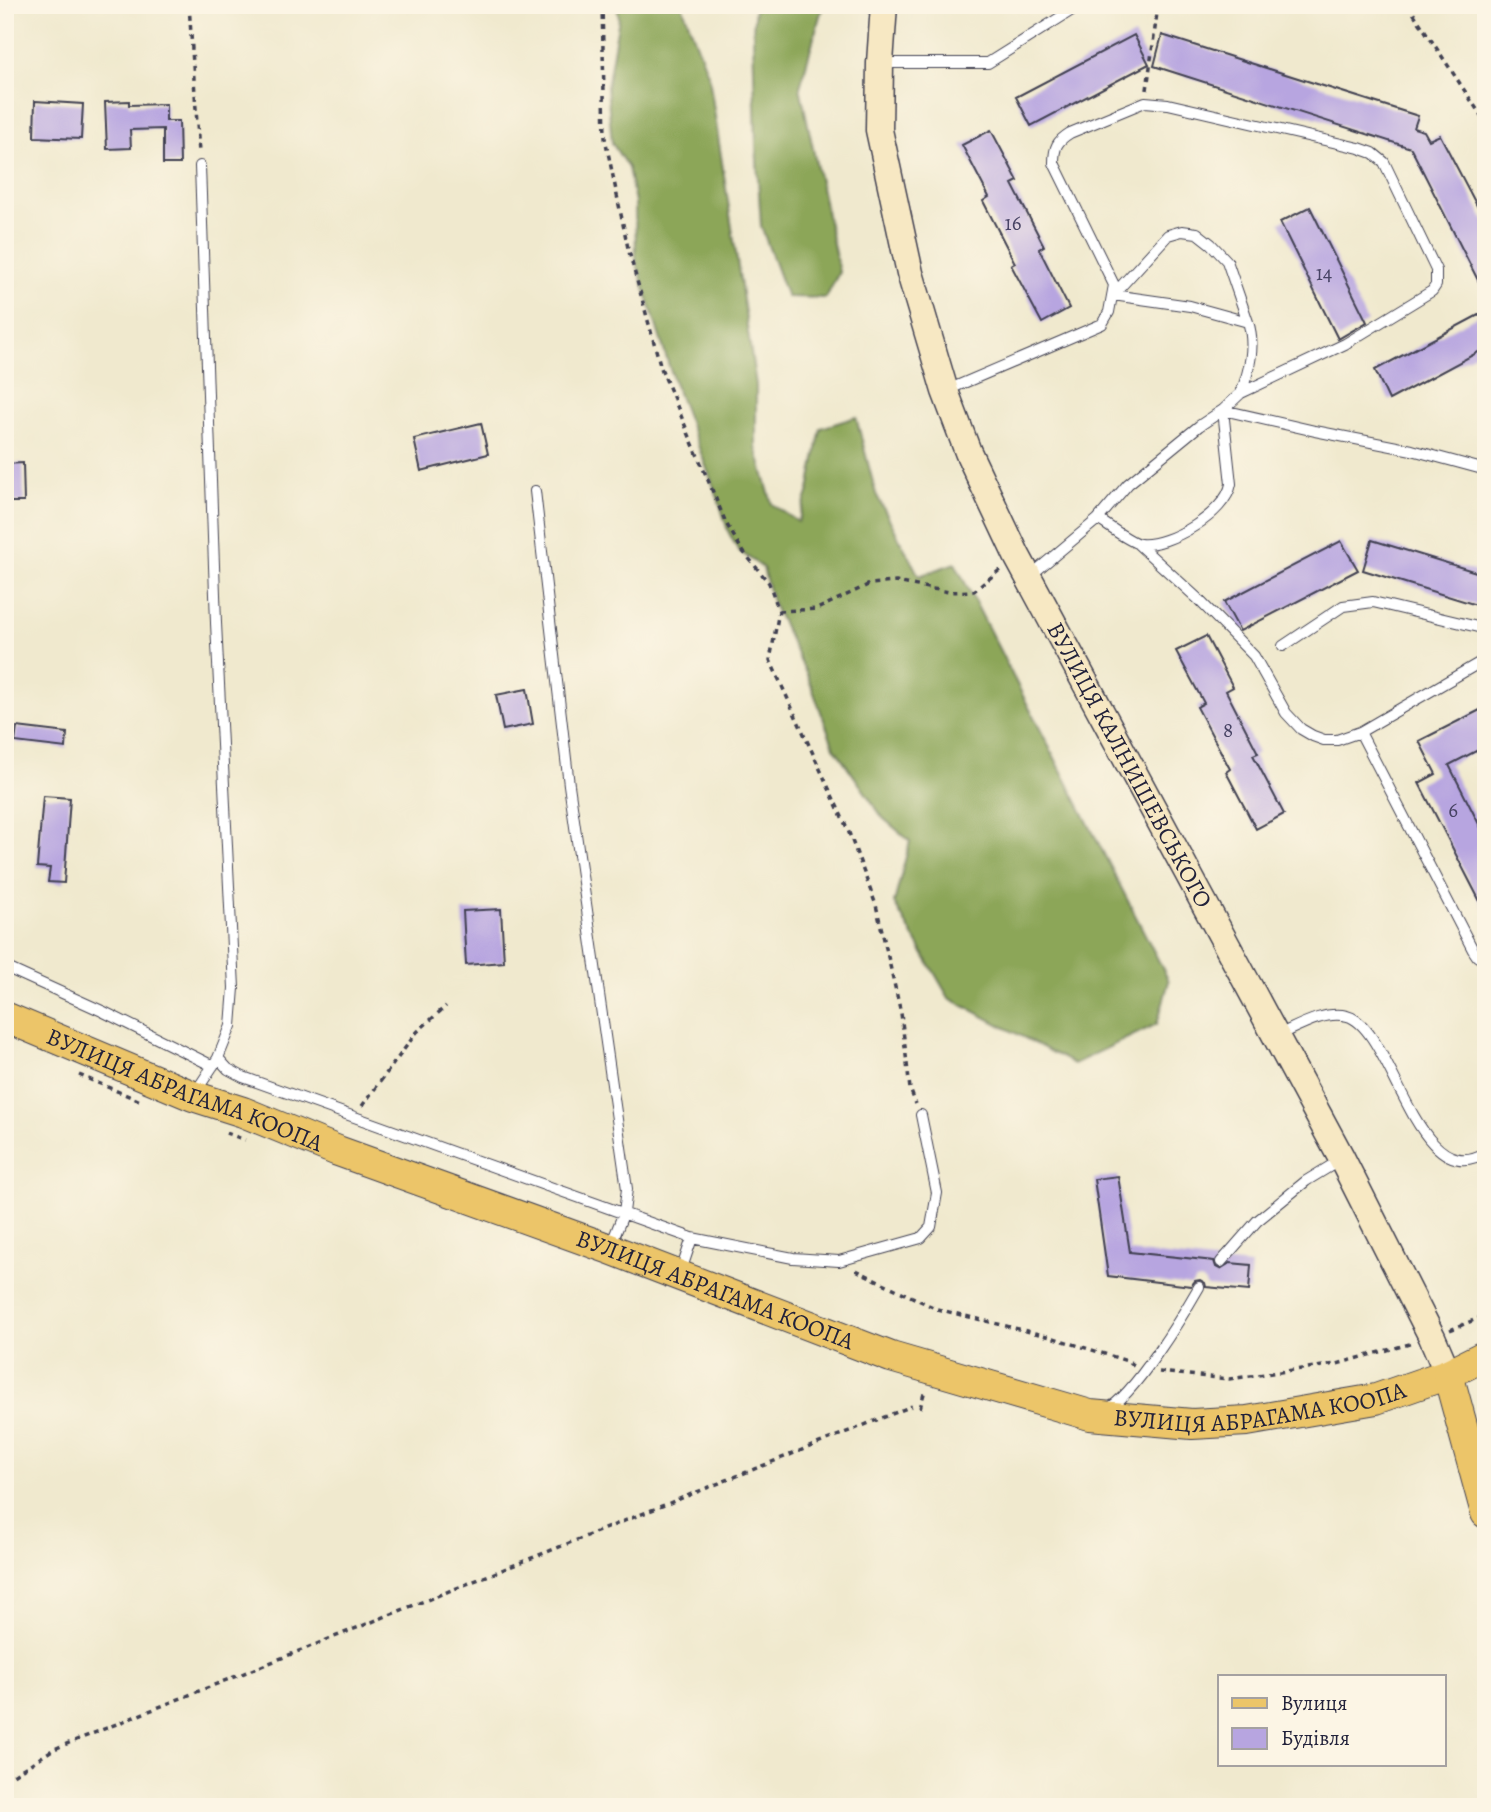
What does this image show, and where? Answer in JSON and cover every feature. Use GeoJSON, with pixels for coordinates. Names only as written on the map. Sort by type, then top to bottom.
{"type":"FeatureCollection","features":[{"type":"Feature","properties":{"kind":"main road","name":"ВУЛИЦЯ АБРАГАМА КООПА"},"geometry":{"type":"LineString","coordinates":[[5,1017],[193,1096],[243,1112],[338,1151],[610,1249],[891,1357],[1090,1415],[1192,1424],[1247,1421],[1376,1399],[1448,1374],[1486,1355]]}},
{"type":"Feature","properties":{"kind":"main road"},"geometry":{"type":"LineString","coordinates":[[1448,1374],[1486,1513]]}},
{"type":"Feature","properties":{"kind":"street","name":"ВУЛИЦЯ КАЛНИШЕВСЬКОГО"},"geometry":{"type":"LineString","coordinates":[[884,5],[879,130],[910,273],[944,391],[968,452],[1023,567],[1342,1159],[1448,1374]]}},
{"type":"Feature","properties":{"kind":"lane"},"geometry":{"type":"LineString","coordinates":[[880,63],[988,63],[1080,5]]}},
{"type":"Feature","properties":{"kind":"lane"},"geometry":{"type":"LineString","coordinates":[[944,391],[1102,324],[1109,312],[1114,285],[1054,163],[1055,147],[1060,139],[1070,133],[1145,102],[1168,104],[1373,153],[1384,162],[1436,270],[1436,285],[1432,291],[1345,344],[1241,393],[1128,484],[1098,519],[1023,567]]}},
{"type":"Feature","properties":{"kind":"lane"},"geometry":{"type":"LineString","coordinates":[[193,1096],[215,1062],[231,1026],[234,988],[216,624],[200,166]]}},
{"type":"Feature","properties":{"kind":"lane"},"geometry":{"type":"LineString","coordinates":[[1113,295],[1168,235],[1182,231],[1197,233],[1227,261],[1251,331],[1250,368],[1241,393]]}},
{"type":"Feature","properties":{"kind":"lane"},"geometry":{"type":"LineString","coordinates":[[1113,295],[1190,306],[1248,322]]}},
{"type":"Feature","properties":{"kind":"lane"},"geometry":{"type":"LineString","coordinates":[[1223,410],[1412,450],[1486,470]]}},
{"type":"Feature","properties":{"kind":"lane"},"geometry":{"type":"LineString","coordinates":[[1138,544],[1153,543],[1193,527],[1230,494],[1231,474],[1223,410]]}},
{"type":"Feature","properties":{"kind":"lane"},"geometry":{"type":"LineString","coordinates":[[535,491],[569,785],[625,1170],[624,1212],[610,1249]]}},
{"type":"Feature","properties":{"kind":"lane"},"geometry":{"type":"LineString","coordinates":[[1098,519],[1138,544],[1196,597],[1254,656],[1286,713],[1301,729],[1324,740],[1337,740],[1360,732],[1486,659]]}},
{"type":"Feature","properties":{"kind":"lane"},"geometry":{"type":"LineString","coordinates":[[1283,646],[1343,606],[1355,602],[1373,602],[1486,629]]}},
{"type":"Feature","properties":{"kind":"lane"},"geometry":{"type":"LineString","coordinates":[[1360,732],[1473,950],[1486,962]]}},
{"type":"Feature","properties":{"kind":"lane"},"geometry":{"type":"LineString","coordinates":[[5,967],[243,1077],[353,1118],[692,1238],[793,1258],[839,1261],[921,1238],[931,1227],[937,1193],[921,1115]]}},
{"type":"Feature","properties":{"kind":"lane"},"geometry":{"type":"LineString","coordinates":[[1276,1036],[1308,1021],[1337,1014],[1350,1016],[1363,1025],[1404,1100],[1439,1149],[1455,1157],[1471,1160],[1486,1152]]}},
{"type":"Feature","properties":{"kind":"lane"},"geometry":{"type":"LineString","coordinates":[[1221,1262],[1256,1221],[1306,1181],[1342,1159]]}},
{"type":"Feature","properties":{"kind":"lane"},"geometry":{"type":"LineString","coordinates":[[679,1276],[692,1238]]}},
{"type":"Feature","properties":{"kind":"lane"},"geometry":{"type":"LineString","coordinates":[[1090,1415],[1110,1408],[1128,1394],[1182,1317],[1199,1287]]}},
{"type":"Feature","properties":{"kind":"path"},"geometry":{"type":"LineString","coordinates":[[189,5],[200,166]]}},
{"type":"Feature","properties":{"kind":"path"},"geometry":{"type":"LineString","coordinates":[[602,5],[605,138],[628,248],[661,368],[726,523],[742,550],[769,583],[779,611],[770,660],[848,830],[876,905],[901,1013],[910,1089],[921,1115]]}},
{"type":"Feature","properties":{"kind":"path"},"geometry":{"type":"LineString","coordinates":[[1145,102],[1158,5]]}},
{"type":"Feature","properties":{"kind":"path"},"geometry":{"type":"LineString","coordinates":[[1408,5],[1486,122]]}},
{"type":"Feature","properties":{"kind":"path"},"geometry":{"type":"LineString","coordinates":[[779,611],[817,608],[870,584],[896,582],[949,592],[974,591],[1023,567]]}},
{"type":"Feature","properties":{"kind":"path"},"geometry":{"type":"LineString","coordinates":[[353,1118],[417,1032],[446,1006]]}},
{"type":"Feature","properties":{"kind":"path"},"geometry":{"type":"LineString","coordinates":[[5,1780],[54,1749],[912,1406]]}},
{"type":"Feature","properties":{"kind":"green space"},"geometry":{"type":"Polygon","coordinates":[[[617,5],[682,5],[709,77],[756,385],[756,447],[772,504],[798,522],[809,490],[821,428],[856,417],[876,494],[919,576],[955,563],[1169,981],[1157,1024],[1074,1064],[949,998],[894,903],[910,841],[883,818],[834,747],[808,677],[772,602],[763,568],[738,550],[728,531],[675,385],[636,261],[635,202],[628,168],[612,143],[607,87],[619,18],[617,5]]]}},
{"type":"Feature","properties":{"kind":"green space"},"geometry":{"type":"Polygon","coordinates":[[[755,5],[823,5],[800,87],[839,272],[826,298],[787,297],[761,226],[756,145],[753,33],[755,5]]]}},
{"type":"Feature","properties":{"kind":"building"},"geometry":{"type":"Polygon","coordinates":[[[1134,35],[1149,64],[1031,126],[1016,97],[1134,35]]]}},
{"type":"Feature","properties":{"kind":"building"},"geometry":{"type":"Polygon","coordinates":[[[1162,35],[1418,116],[1414,128],[1424,131],[1429,140],[1440,135],[1486,223],[1486,296],[1411,148],[1154,66],[1162,35]]]}},
{"type":"Feature","properties":{"kind":"building"},"geometry":{"type":"Polygon","coordinates":[[[35,101],[83,104],[81,139],[34,137],[35,101]]]}},
{"type":"Feature","properties":{"kind":"building"},"geometry":{"type":"Polygon","coordinates":[[[129,101],[129,105],[166,104],[166,121],[179,121],[180,164],[163,164],[163,129],[130,130],[131,148],[107,149],[105,102],[129,101]]]}},
{"type":"Feature","properties":{"kind":"building"},"geometry":{"type":"Polygon","coordinates":[[[991,130],[1018,181],[1012,184],[1044,246],[1039,249],[1069,308],[1042,323],[1011,265],[1015,263],[983,201],[989,197],[962,145],[991,130]]]}},
{"type":"Feature","properties":{"kind":"building"},"geometry":{"type":"Polygon","coordinates":[[[1310,207],[1367,322],[1338,339],[1280,222],[1310,207]]]}},
{"type":"Feature","properties":{"kind":"building"},"geometry":{"type":"Polygon","coordinates":[[[1486,311],[1486,348],[1389,400],[1375,370],[1486,311]]]}},
{"type":"Feature","properties":{"kind":"building"},"geometry":{"type":"Polygon","coordinates":[[[481,423],[488,454],[421,471],[414,439],[481,423]]]}},
{"type":"Feature","properties":{"kind":"building"},"geometry":{"type":"Polygon","coordinates":[[[23,463],[24,502],[5,502],[5,464],[23,463]]]}},
{"type":"Feature","properties":{"kind":"building"},"geometry":{"type":"Polygon","coordinates":[[[1372,540],[1486,575],[1486,608],[1363,570],[1372,540]]]}},
{"type":"Feature","properties":{"kind":"building"},"geometry":{"type":"Polygon","coordinates":[[[1341,541],[1358,570],[1240,631],[1224,602],[1341,541]]]}},
{"type":"Feature","properties":{"kind":"building"},"geometry":{"type":"Polygon","coordinates":[[[1206,636],[1233,687],[1226,691],[1258,753],[1253,755],[1284,814],[1256,829],[1226,772],[1230,769],[1197,707],[1204,703],[1176,651],[1206,636]]]}},
{"type":"Feature","properties":{"kind":"building"},"geometry":{"type":"Polygon","coordinates":[[[527,689],[533,724],[503,730],[496,695],[527,689]]]}},
{"type":"Feature","properties":{"kind":"building"},"geometry":{"type":"Polygon","coordinates":[[[1486,707],[1486,746],[1449,765],[1486,838],[1486,913],[1419,783],[1436,774],[1419,741],[1486,707]]]}},
{"type":"Feature","properties":{"kind":"building"},"geometry":{"type":"Polygon","coordinates":[[[17,727],[67,733],[66,748],[15,742],[17,727]]]}},
{"type":"Feature","properties":{"kind":"building"},"geometry":{"type":"Polygon","coordinates":[[[43,796],[70,798],[64,883],[48,882],[50,868],[37,867],[43,796]]]}},
{"type":"Feature","properties":{"kind":"building"},"geometry":{"type":"Polygon","coordinates":[[[501,909],[504,962],[466,965],[463,911],[501,909]]]}},
{"type":"Feature","properties":{"kind":"building"},"geometry":{"type":"Polygon","coordinates":[[[1118,1176],[1130,1252],[1214,1261],[1220,1269],[1230,1263],[1251,1265],[1249,1291],[1206,1287],[1200,1280],[1191,1286],[1108,1276],[1094,1179],[1118,1176]]]}}]}
